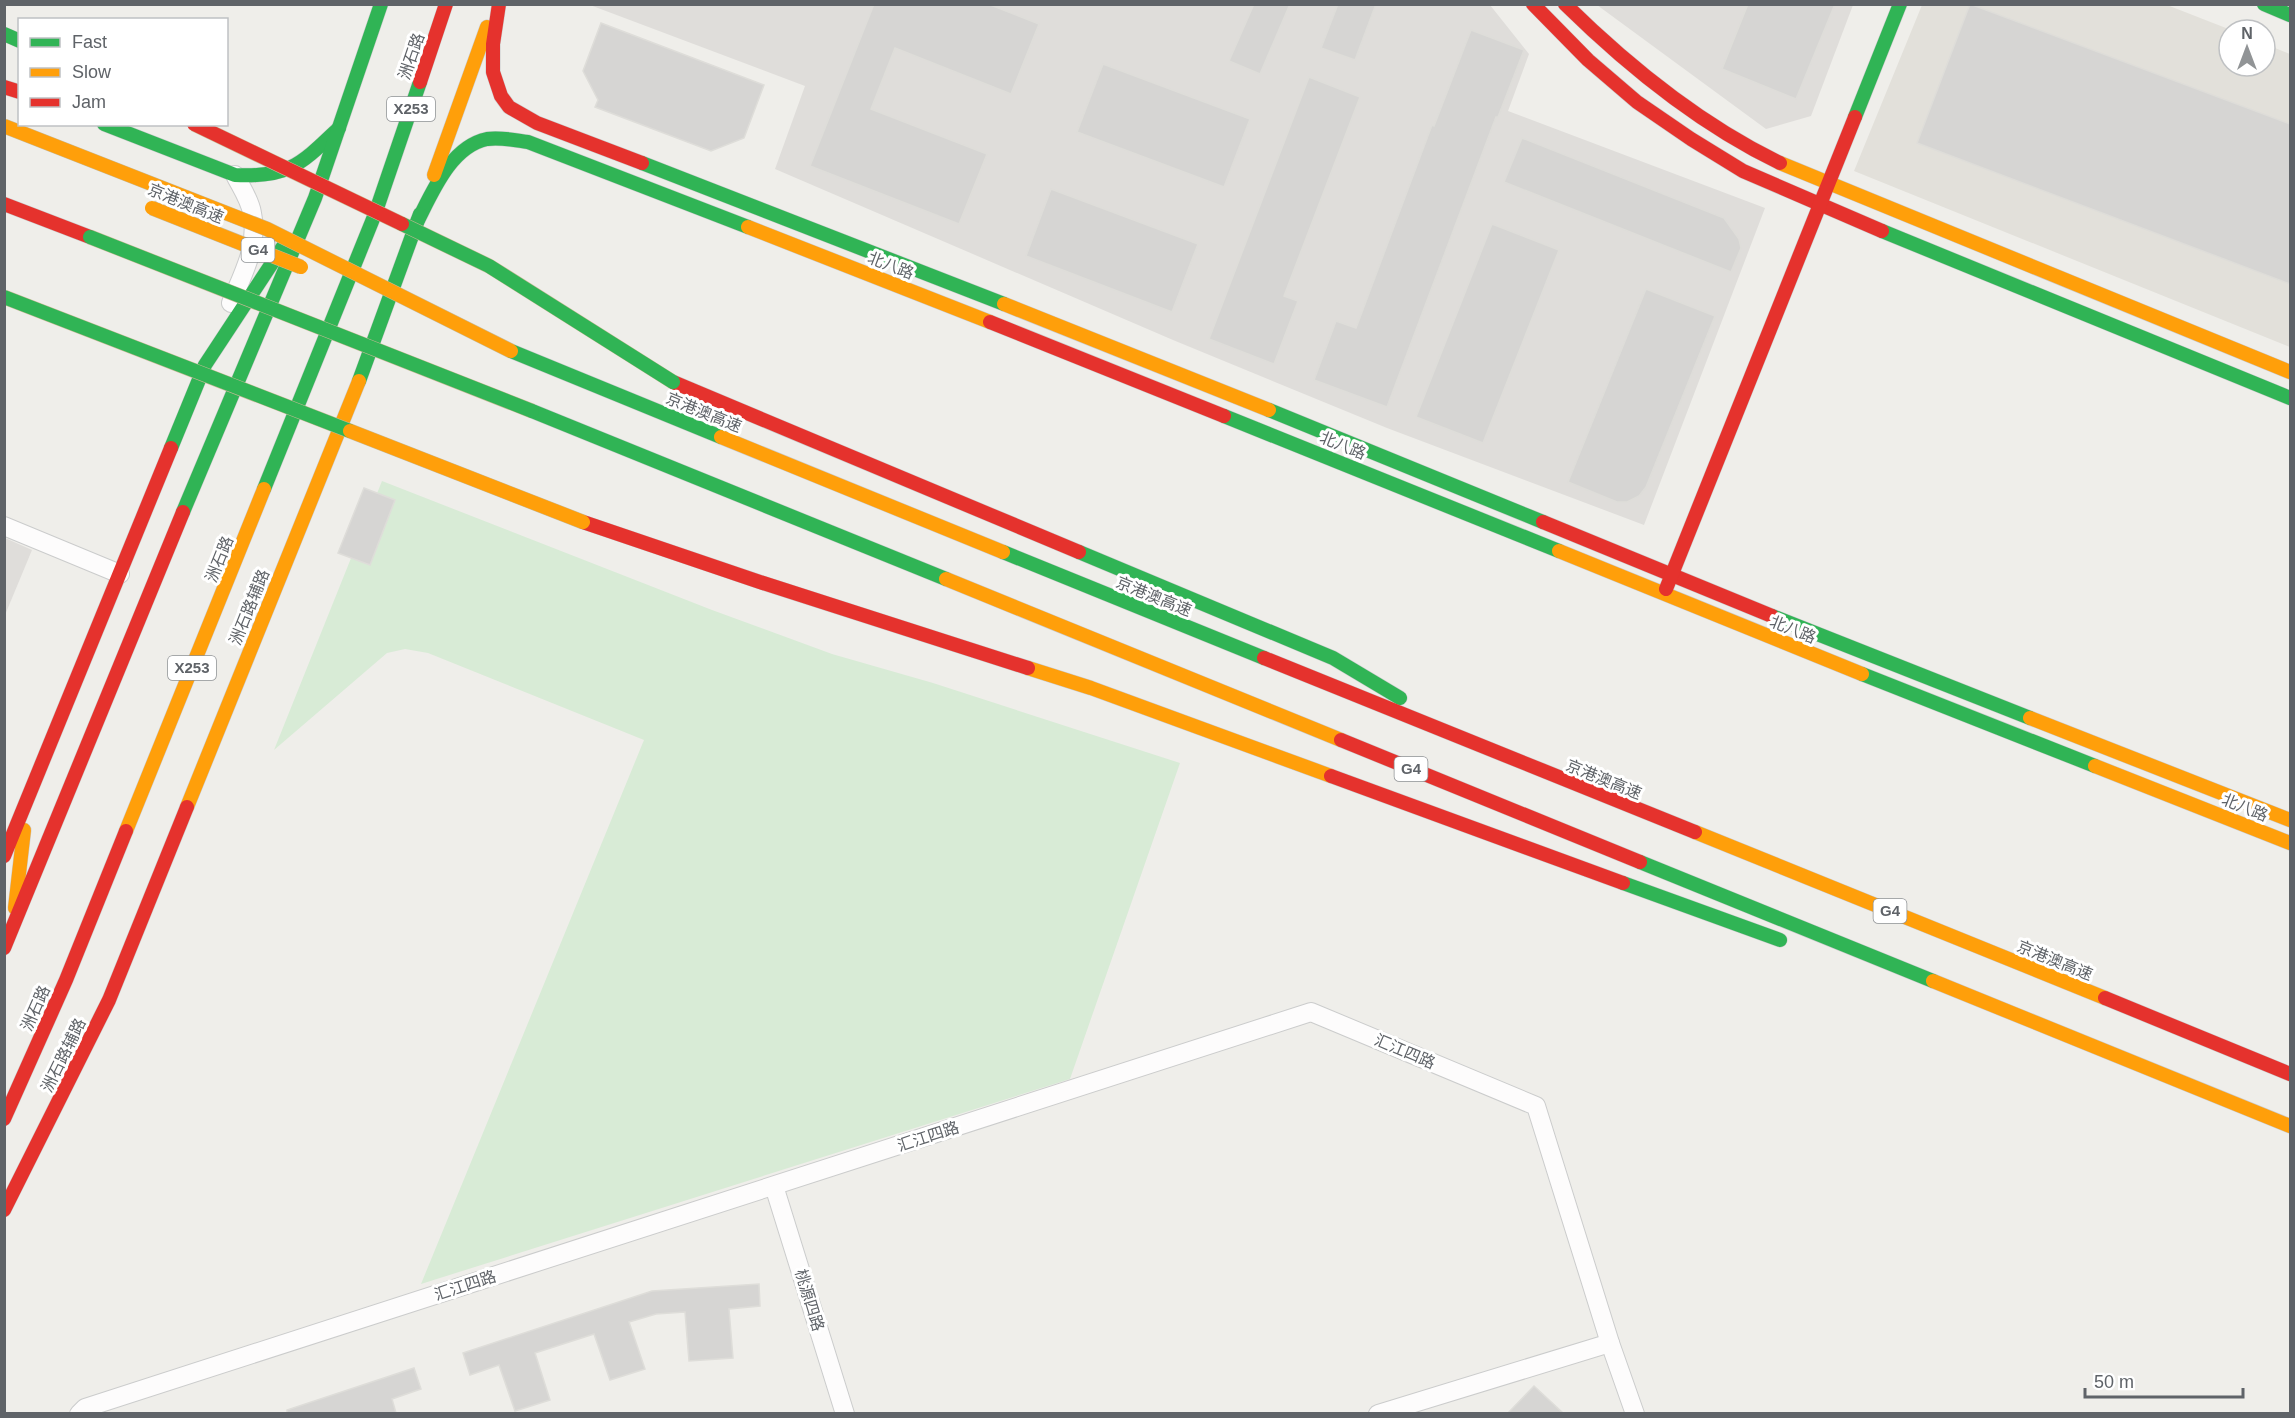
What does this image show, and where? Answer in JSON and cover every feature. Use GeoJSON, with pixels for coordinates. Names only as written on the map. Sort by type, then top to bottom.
{"type":"FeatureCollection","features":[{"type":"Feature","properties":{"kind":"main road"},"geometry":{"type":"LineString","coordinates":[[7,942],[229,400],[315,198],[381,4]]}},
{"type":"Feature","properties":{"kind":"main road","name":"洲石路"},"geometry":{"type":"LineString","coordinates":[[4,1119],[70,969],[375,214],[446,4]]}},
{"type":"Feature","properties":{"kind":"main road","name":"洲石路辅路"},"geometry":{"type":"LineString","coordinates":[[4,1210],[109,1000],[347,413],[497,4]]}},
{"type":"Feature","properties":{"kind":"main road","name":"北八路"},"geometry":{"type":"LineString","coordinates":[[497,4],[492,50],[493,76],[497,92],[511,108],[537,123],[1001,303],[1673,575],[2290,820]]}},
{"type":"Feature","properties":{"kind":"main road"},"geometry":{"type":"LineString","coordinates":[[1533,4],[1588,60],[1637,102],[1743,171],[1820,206],[2290,398]]}},
{"type":"Feature","properties":{"kind":"main road"},"geometry":{"type":"LineString","coordinates":[[1565,4],[1604,43],[1651,83],[1704,120],[1754,150],[1828,184],[2290,372]]}},
{"type":"Feature","properties":{"kind":"main road"},"geometry":{"type":"LineString","coordinates":[[1663,594],[1673,575],[1900,4]]}},
{"type":"Feature","properties":{"kind":"main road"},"geometry":{"type":"LineString","coordinates":[[2264,4],[2290,15]]}},
{"type":"Feature","properties":{"kind":"main road"},"geometry":{"type":"LineString","coordinates":[[4,34],[18,40]]}},
{"type":"Feature","properties":{"kind":"main road"},"geometry":{"type":"LineString","coordinates":[[4,126],[267,229],[511,351]]}},
{"type":"Feature","properties":{"kind":"main road"},"geometry":{"type":"LineString","coordinates":[[109,126],[236,175],[271,174],[307,158],[339,128]]}},
{"type":"Feature","properties":{"kind":"main road"},"geometry":{"type":"LineString","coordinates":[[198,126],[489,266],[673,382],[1334,658],[1488,750]]}},
{"type":"Feature","properties":{"kind":"main road","name":"北八路"},"geometry":{"type":"LineString","coordinates":[[415,226],[449,166],[473,143],[494,137],[509,137],[528,142],[993,323],[1663,594],[2290,843]]}},
{"type":"Feature","properties":{"kind":"main road"},"geometry":{"type":"LineString","coordinates":[[4,856],[206,365],[315,198]]}},
{"type":"Feature","properties":{"kind":"main road","name":"京港澳高速"},"geometry":{"type":"LineString","coordinates":[[136,201],[313,272]]}},
{"type":"Feature","properties":{"kind":"main road","name":"G4"},"geometry":{"type":"LineString","coordinates":[[4,204],[532,411],[2290,1126]]}},
{"type":"Feature","properties":{"kind":"main road"},"geometry":{"type":"LineString","coordinates":[[4,212],[90,237]]}},
{"type":"Feature","properties":{"kind":"main road","name":"京港澳高速"},"geometry":{"type":"LineString","coordinates":[[335,281],[2290,1074]]}},
{"type":"Feature","properties":{"kind":"main road"},"geometry":{"type":"LineString","coordinates":[[4,297],[583,522],[762,583],[1091,688],[1788,943]]}},
{"type":"Feature","properties":{"kind":"main road"},"geometry":{"type":"LineString","coordinates":[[7,942],[29,798]]}},
{"type":"Feature","properties":{"kind":"main road"},"geometry":{"type":"LineString","coordinates":[[1922,992],[2256,1112]]}},
{"type":"Feature","properties":{"kind":"street"},"geometry":{"type":"LineString","coordinates":[[206,365],[251,255],[255,237],[252,211],[236,175]]}},
{"type":"Feature","properties":{"kind":"street"},"geometry":{"type":"LineString","coordinates":[[4,526],[120,574]]}},
{"type":"Feature","properties":{"kind":"street","name":"汇江四路"},"geometry":{"type":"LineString","coordinates":[[79,1413],[85,1408],[1311,1012],[1536,1106],[1610,1342],[1635,1413]]}},
{"type":"Feature","properties":{"kind":"street","name":"桃源四路"},"geometry":{"type":"LineString","coordinates":[[774,1186],[845,1413]]}},
{"type":"Feature","properties":{"kind":"street"},"geometry":{"type":"LineString","coordinates":[[1378,1413],[1610,1342]]}},
{"type":"Feature","properties":{"kind":"shaded area"},"geometry":{"type":"Polygon","coordinates":[[[590,5],[1490,5],[1529,54],[1508,111],[1765,208],[1644,525],[1387,428],[1173,340],[775,169],[805,86],[590,5]]]}},
{"type":"Feature","properties":{"kind":"shaded area"},"geometry":{"type":"Polygon","coordinates":[[[1597,5],[1853,5],[1811,116],[1766,129],[1597,5]]]}},
{"type":"Feature","properties":{"kind":"shaded area"},"geometry":{"type":"Polygon","coordinates":[[[1922,5],[2167,5],[2217,25],[2217,78],[2277,78],[2277,49],[2290,54],[2290,347],[1854,171],[1922,5]]]}},
{"type":"Feature","properties":{"kind":"shaded area"},"geometry":{"type":"Polygon","coordinates":[[[5,538],[32,550],[5,615],[5,538]]]}},
{"type":"Feature","properties":{"kind":"green space"},"geometry":{"type":"Polygon","coordinates":[[[382,481],[712,610],[832,654],[933,683],[1180,763],[1070,1079],[421,1284],[644,740],[428,653],[405,649],[387,653],[274,750],[382,481]]]}},
{"type":"Feature","properties":{"kind":"building"},"geometry":{"type":"Polygon","coordinates":[[[874,4],[988,4],[1039,24],[1011,94],[895,48],[871,109],[987,154],[959,224],[810,166],[874,4]]]}},
{"type":"Feature","properties":{"kind":"building"},"geometry":{"type":"Polygon","coordinates":[[[1254,4],[1290,4],[1260,74],[1229,61],[1254,4]]]}},
{"type":"Feature","properties":{"kind":"building"},"geometry":{"type":"Polygon","coordinates":[[[1338,4],[1376,4],[1355,60],[1321,48],[1338,4]]]}},
{"type":"Feature","properties":{"kind":"building"},"geometry":{"type":"Polygon","coordinates":[[[1748,4],[1835,4],[1796,99],[1722,69],[1748,4]]]}},
{"type":"Feature","properties":{"kind":"building"},"geometry":{"type":"Polygon","coordinates":[[[1970,4],[2290,124],[2290,284],[1917,143],[1970,4]]]}},
{"type":"Feature","properties":{"kind":"building"},"geometry":{"type":"Polygon","coordinates":[[[601,23],[764,85],[744,138],[711,151],[595,107],[598,100],[583,71],[601,23]]]}},
{"type":"Feature","properties":{"kind":"building"},"geometry":{"type":"Polygon","coordinates":[[[1471,30],[1524,50],[1498,117],[1496,117],[1387,407],[1314,380],[1336,321],[1356,328],[1432,125],[1434,126],[1471,30]]]}},
{"type":"Feature","properties":{"kind":"building"},"geometry":{"type":"Polygon","coordinates":[[[1103,64],[1250,119],[1224,187],[1077,132],[1103,64]]]}},
{"type":"Feature","properties":{"kind":"building"},"geometry":{"type":"Polygon","coordinates":[[[1309,77],[1360,97],[1284,296],[1298,301],[1274,364],[1209,339],[1309,77]]]}},
{"type":"Feature","properties":{"kind":"building"},"geometry":{"type":"Polygon","coordinates":[[[1522,138],[1724,218],[1739,239],[1741,248],[1731,272],[1504,182],[1522,138]]]}},
{"type":"Feature","properties":{"kind":"building"},"geometry":{"type":"Polygon","coordinates":[[[1051,189],[1198,244],[1172,312],[1026,256],[1051,189]]]}},
{"type":"Feature","properties":{"kind":"building"},"geometry":{"type":"Polygon","coordinates":[[[1492,224],[1559,250],[1483,443],[1416,417],[1492,224]]]}},
{"type":"Feature","properties":{"kind":"building"},"geometry":{"type":"Polygon","coordinates":[[[1646,289],[1715,316],[1646,487],[1639,496],[1627,502],[1617,502],[1568,482],[1646,289]]]}},
{"type":"Feature","properties":{"kind":"building"},"geometry":{"type":"Polygon","coordinates":[[[364,488],[395,500],[370,565],[338,553],[364,488]]]}},
{"type":"Feature","properties":{"kind":"building"},"geometry":{"type":"Polygon","coordinates":[[[759,1284],[760,1306],[729,1309],[733,1358],[689,1361],[685,1312],[656,1314],[629,1322],[645,1369],[610,1380],[594,1334],[535,1353],[550,1400],[515,1411],[499,1365],[470,1375],[463,1353],[652,1291],[759,1284]]]}},
{"type":"Feature","properties":{"kind":"building"},"geometry":{"type":"Polygon","coordinates":[[[414,1368],[421,1389],[392,1399],[396,1413],[287,1413],[287,1410],[414,1368]]]}},
{"type":"Feature","properties":{"kind":"building"},"geometry":{"type":"Polygon","coordinates":[[[1534,1386],[1563,1413],[1508,1413],[1534,1386]]]}},
{"type":"Feature","properties":{"kind":"traffic: fast"},"geometry":{"type":"LineString","coordinates":[[183,512],[315,198],[381,4]]}},
{"type":"Feature","properties":{"kind":"traffic: fast"},"geometry":{"type":"LineString","coordinates":[[1855,117],[1900,4]]}},
{"type":"Feature","properties":{"kind":"traffic: fast"},"geometry":{"type":"LineString","coordinates":[[2264,4],[2290,15]]}},
{"type":"Feature","properties":{"kind":"traffic: fast"},"geometry":{"type":"LineString","coordinates":[[4,34],[18,40]]}},
{"type":"Feature","properties":{"kind":"traffic: fast"},"geometry":{"type":"LineString","coordinates":[[264,489],[375,214],[420,82]]}},
{"type":"Feature","properties":{"kind":"traffic: fast"},"geometry":{"type":"LineString","coordinates":[[109,126],[235,175],[269,174],[294,166],[315,151],[339,128]]}},
{"type":"Feature","properties":{"kind":"traffic: fast"},"geometry":{"type":"LineString","coordinates":[[415,226],[435,187],[452,162],[474,144],[497,138],[528,142],[748,227]]}},
{"type":"Feature","properties":{"kind":"traffic: fast"},"geometry":{"type":"LineString","coordinates":[[642,163],[1004,304]]}},
{"type":"Feature","properties":{"kind":"traffic: fast"},"geometry":{"type":"LineString","coordinates":[[359,381],[420,214]]}},
{"type":"Feature","properties":{"kind":"traffic: fast"},"geometry":{"type":"LineString","coordinates":[[402,224],[489,266],[673,382]]}},
{"type":"Feature","properties":{"kind":"traffic: fast"},"geometry":{"type":"LineString","coordinates":[[1882,231],[2290,398]]}},
{"type":"Feature","properties":{"kind":"traffic: fast"},"geometry":{"type":"LineString","coordinates":[[90,237],[532,411]]}},
{"type":"Feature","properties":{"kind":"traffic: fast"},"geometry":{"type":"LineString","coordinates":[[171,448],[205,365],[284,245]]}},
{"type":"Feature","properties":{"kind":"traffic: fast"},"geometry":{"type":"LineString","coordinates":[[4,297],[350,431]]}},
{"type":"Feature","properties":{"kind":"traffic: fast"},"geometry":{"type":"LineString","coordinates":[[511,351],[721,437]]}},
{"type":"Feature","properties":{"kind":"traffic: fast"},"geometry":{"type":"LineString","coordinates":[[1269,410],[1543,522]]}},
{"type":"Feature","properties":{"kind":"traffic: fast"},"geometry":{"type":"LineString","coordinates":[[532,411],[946,579]]}},
{"type":"Feature","properties":{"kind":"traffic: fast"},"geometry":{"type":"LineString","coordinates":[[1224,416],[1559,551]]}},
{"type":"Feature","properties":{"kind":"traffic: fast"},"geometry":{"type":"LineString","coordinates":[[1003,552],[1264,658]]}},
{"type":"Feature","properties":{"kind":"traffic: fast"},"geometry":{"type":"LineString","coordinates":[[1079,552],[1333,658],[1400,698]]}},
{"type":"Feature","properties":{"kind":"traffic: fast"},"geometry":{"type":"LineString","coordinates":[[1772,616],[2030,718]]}},
{"type":"Feature","properties":{"kind":"traffic: fast"},"geometry":{"type":"LineString","coordinates":[[1862,674],[2095,766]]}},
{"type":"Feature","properties":{"kind":"traffic: fast"},"geometry":{"type":"LineString","coordinates":[[1640,862],[1933,981]]}},
{"type":"Feature","properties":{"kind":"traffic: fast"},"geometry":{"type":"LineString","coordinates":[[1623,883],[1780,940]]}},
{"type":"Feature","properties":{"kind":"traffic: slow"},"geometry":{"type":"LineString","coordinates":[[434,175],[487,27]]}},
{"type":"Feature","properties":{"kind":"traffic: slow"},"geometry":{"type":"LineString","coordinates":[[4,126],[267,229],[511,351]]}},
{"type":"Feature","properties":{"kind":"traffic: slow"},"geometry":{"type":"LineString","coordinates":[[1780,163],[2290,372]]}},
{"type":"Feature","properties":{"kind":"traffic: slow"},"geometry":{"type":"LineString","coordinates":[[152,208],[301,267]]}},
{"type":"Feature","properties":{"kind":"traffic: slow"},"geometry":{"type":"LineString","coordinates":[[748,227],[990,322]]}},
{"type":"Feature","properties":{"kind":"traffic: slow"},"geometry":{"type":"LineString","coordinates":[[1004,304],[1269,410]]}},
{"type":"Feature","properties":{"kind":"traffic: slow"},"geometry":{"type":"LineString","coordinates":[[187,807],[359,381]]}},
{"type":"Feature","properties":{"kind":"traffic: slow"},"geometry":{"type":"LineString","coordinates":[[350,431],[583,522]]}},
{"type":"Feature","properties":{"kind":"traffic: slow"},"geometry":{"type":"LineString","coordinates":[[721,437],[1003,552]]}},
{"type":"Feature","properties":{"kind":"traffic: slow"},"geometry":{"type":"LineString","coordinates":[[126,831],[264,489]]}},
{"type":"Feature","properties":{"kind":"traffic: slow"},"geometry":{"type":"LineString","coordinates":[[1559,551],[1862,674]]}},
{"type":"Feature","properties":{"kind":"traffic: slow"},"geometry":{"type":"LineString","coordinates":[[946,579],[1341,740]]}},
{"type":"Feature","properties":{"kind":"traffic: slow"},"geometry":{"type":"LineString","coordinates":[[1028,668],[1091,688],[1331,776]]}},
{"type":"Feature","properties":{"kind":"traffic: slow"},"geometry":{"type":"LineString","coordinates":[[2030,718],[2290,820]]}},
{"type":"Feature","properties":{"kind":"traffic: slow"},"geometry":{"type":"LineString","coordinates":[[2095,766],[2290,843]]}},
{"type":"Feature","properties":{"kind":"traffic: slow"},"geometry":{"type":"LineString","coordinates":[[15,908],[24,830]]}},
{"type":"Feature","properties":{"kind":"traffic: slow"},"geometry":{"type":"LineString","coordinates":[[1695,832],[2105,998]]}},
{"type":"Feature","properties":{"kind":"traffic: slow"},"geometry":{"type":"LineString","coordinates":[[1933,981],[2290,1126]]}},
{"type":"Feature","properties":{"kind":"traffic: jam"},"geometry":{"type":"LineString","coordinates":[[420,82],[446,4]]}},
{"type":"Feature","properties":{"kind":"traffic: jam"},"geometry":{"type":"LineString","coordinates":[[499,4],[493,44],[493,72],[501,96],[509,107],[537,123],[642,163]]}},
{"type":"Feature","properties":{"kind":"traffic: jam"},"geometry":{"type":"LineString","coordinates":[[1533,4],[1588,60],[1637,102],[1691,139],[1743,171],[1882,231]]}},
{"type":"Feature","properties":{"kind":"traffic: jam"},"geometry":{"type":"LineString","coordinates":[[1565,4],[1640,72],[1693,112],[1721,131],[1780,163]]}},
{"type":"Feature","properties":{"kind":"traffic: jam"},"geometry":{"type":"LineString","coordinates":[[4,87],[18,91]]}},
{"type":"Feature","properties":{"kind":"traffic: jam"},"geometry":{"type":"LineString","coordinates":[[1666,589],[1855,117]]}},
{"type":"Feature","properties":{"kind":"traffic: jam"},"geometry":{"type":"LineString","coordinates":[[198,126],[402,224]]}},
{"type":"Feature","properties":{"kind":"traffic: jam"},"geometry":{"type":"LineString","coordinates":[[4,204],[90,237]]}},
{"type":"Feature","properties":{"kind":"traffic: jam"},"geometry":{"type":"LineString","coordinates":[[990,322],[1224,416]]}},
{"type":"Feature","properties":{"kind":"traffic: jam"},"geometry":{"type":"LineString","coordinates":[[673,382],[1079,552]]}},
{"type":"Feature","properties":{"kind":"traffic: jam"},"geometry":{"type":"LineString","coordinates":[[4,856],[171,448]]}},
{"type":"Feature","properties":{"kind":"traffic: jam"},"geometry":{"type":"LineString","coordinates":[[4,948],[183,512]]}},
{"type":"Feature","properties":{"kind":"traffic: jam"},"geometry":{"type":"LineString","coordinates":[[583,522],[763,583],[1028,668]]}},
{"type":"Feature","properties":{"kind":"traffic: jam"},"geometry":{"type":"LineString","coordinates":[[1543,522],[1772,616]]}},
{"type":"Feature","properties":{"kind":"traffic: jam"},"geometry":{"type":"LineString","coordinates":[[1264,658],[1695,832]]}},
{"type":"Feature","properties":{"kind":"traffic: jam"},"geometry":{"type":"LineString","coordinates":[[1341,740],[1640,862]]}},
{"type":"Feature","properties":{"kind":"traffic: jam"},"geometry":{"type":"LineString","coordinates":[[1331,776],[1623,883]]}},
{"type":"Feature","properties":{"kind":"traffic: jam"},"geometry":{"type":"LineString","coordinates":[[4,1210],[109,1000],[187,807]]}},
{"type":"Feature","properties":{"kind":"traffic: jam"},"geometry":{"type":"LineString","coordinates":[[4,1119],[66,980],[126,831]]}},
{"type":"Feature","properties":{"kind":"traffic: jam"},"geometry":{"type":"LineString","coordinates":[[2105,998],[2290,1074]]}}]}
